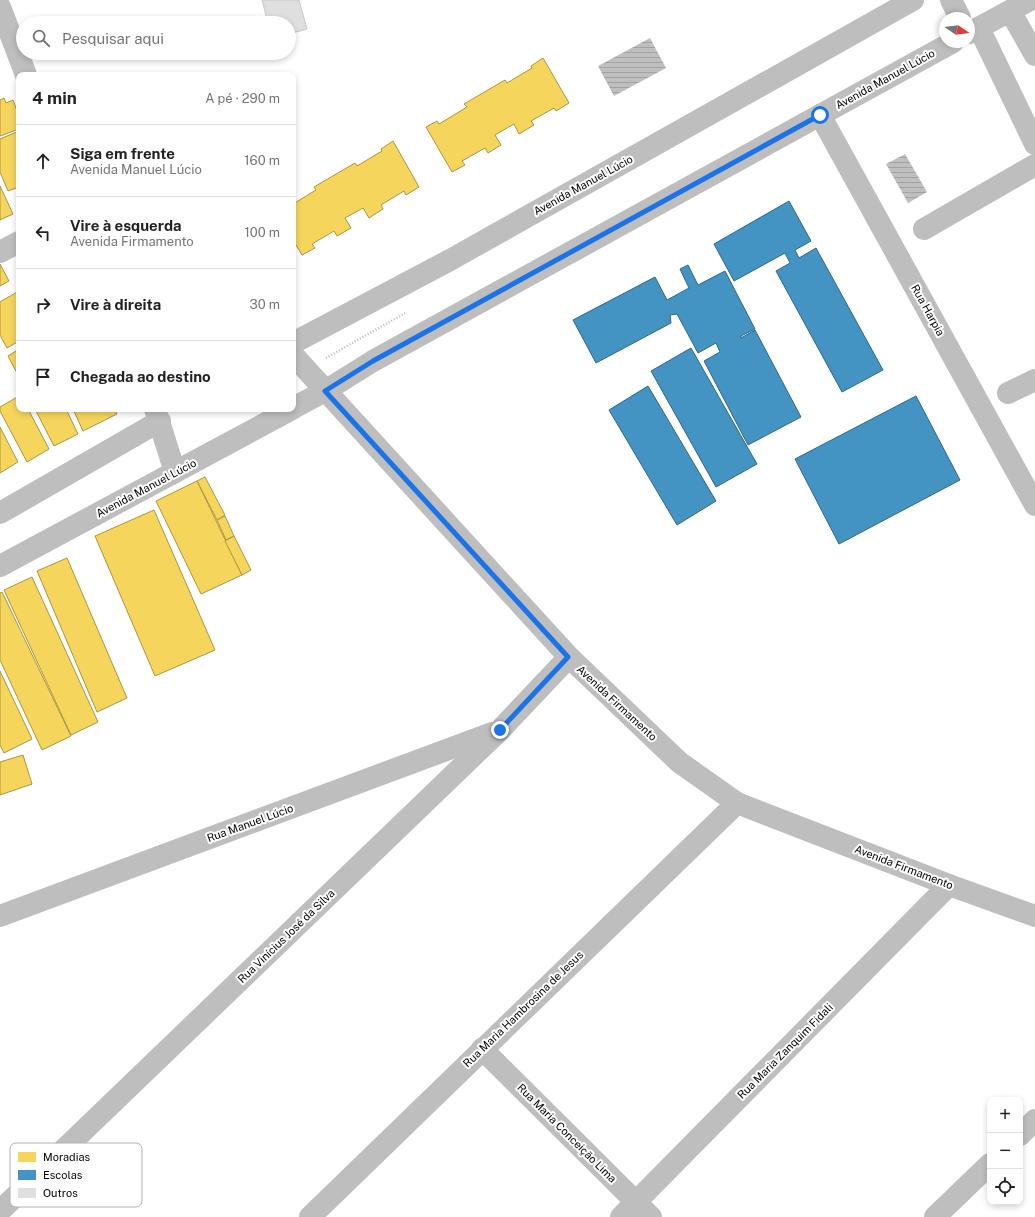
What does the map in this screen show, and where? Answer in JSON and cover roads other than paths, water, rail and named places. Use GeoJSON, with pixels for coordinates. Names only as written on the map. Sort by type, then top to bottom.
{"type":"FeatureCollection","features":[{"type":"Feature","properties":{"kind":"street","name":"Avenida Manuel Lúcio"},"geometry":{"type":"LineString","coordinates":[[296,342],[450,260],[913,0]]}},
{"type":"Feature","properties":{"kind":"street"},"geometry":{"type":"LineString","coordinates":[[951,0],[957,12]]}},
{"type":"Feature","properties":{"kind":"street"},"geometry":{"type":"LineString","coordinates":[[975,29],[1030,0]]}},
{"type":"Feature","properties":{"kind":"street"},"geometry":{"type":"LineString","coordinates":[[0,8],[16,49]]}},
{"type":"Feature","properties":{"kind":"street"},"geometry":{"type":"LineString","coordinates":[[1010,11],[1035,55]]}},
{"type":"Feature","properties":{"kind":"street"},"geometry":{"type":"LineString","coordinates":[[975,32],[1035,144]]}},
{"type":"Feature","properties":{"kind":"street","name":"Avenida Manuel Lúcio"},"geometry":{"type":"LineString","coordinates":[[296,407],[325,391],[373,361],[942,48]]}},
{"type":"Feature","properties":{"kind":"street"},"geometry":{"type":"LineString","coordinates":[[20,60],[25,72]]}},
{"type":"Feature","properties":{"kind":"street","name":"Rua Harpia"},"geometry":{"type":"LineString","coordinates":[[820,115],[1035,504]]}},
{"type":"Feature","properties":{"kind":"street"},"geometry":{"type":"LineString","coordinates":[[924,229],[1035,165]]}},
{"type":"Feature","properties":{"kind":"street"},"geometry":{"type":"LineString","coordinates":[[0,252],[16,244]]}},
{"type":"Feature","properties":{"kind":"street","name":"Avenida Firmamento"},"geometry":{"type":"LineString","coordinates":[[296,358],[568,657],[679,762],[737,802],[949,885],[1035,916]]}},
{"type":"Feature","properties":{"kind":"street"},"geometry":{"type":"LineString","coordinates":[[1008,393],[1035,380]]}},
{"type":"Feature","properties":{"kind":"street","name":"Avenida Manuel Lúcio"},"geometry":{"type":"LineString","coordinates":[[0,566],[286,412]]}},
{"type":"Feature","properties":{"kind":"street"},"geometry":{"type":"LineString","coordinates":[[0,513],[161,414],[175,472]]}},
{"type":"Feature","properties":{"kind":"street","name":"Rua Vinícius José da Silva"},"geometry":{"type":"LineString","coordinates":[[71,1143],[500,730],[568,657]]}},
{"type":"Feature","properties":{"kind":"street","name":"Rua Manuel Lúcio"},"geometry":{"type":"LineString","coordinates":[[0,916],[500,730]]}},
{"type":"Feature","properties":{"kind":"street","name":"Rua Maria Hambrosina de Jesus"},"geometry":{"type":"LineString","coordinates":[[310,1217],[737,802]]}},
{"type":"Feature","properties":{"kind":"street","name":"Rua Maria Zanquim Fidali"},"geometry":{"type":"LineString","coordinates":[[620,1217],[949,885]]}},
{"type":"Feature","properties":{"kind":"street","name":"Rua Maria Conceição Lima"},"geometry":{"type":"LineString","coordinates":[[482,1049],[651,1217]]}},
{"type":"Feature","properties":{"kind":"street"},"geometry":{"type":"LineString","coordinates":[[1022,1133],[1035,1120]]}},
{"type":"Feature","properties":{"kind":"street"},"geometry":{"type":"LineString","coordinates":[[935,1217],[987,1167]]}},
{"type":"Feature","properties":{"kind":"street","name":"Rua Vinícius José da Silva"},"geometry":{"type":"LineString","coordinates":[[0,1211],[10,1201]]}}]}
